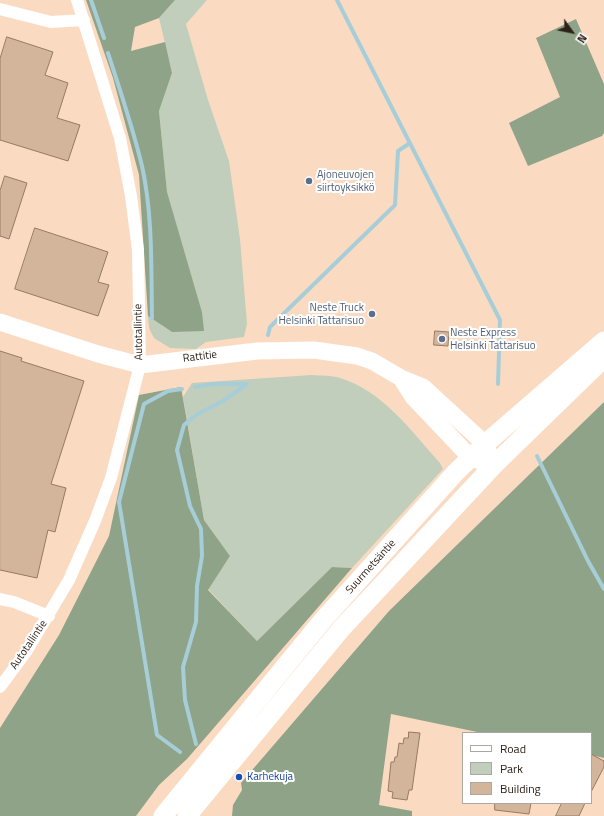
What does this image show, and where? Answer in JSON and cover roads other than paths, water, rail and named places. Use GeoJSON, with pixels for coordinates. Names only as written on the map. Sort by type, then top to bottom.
{"type":"FeatureCollection","features":[{"type":"Feature","properties":{"kind":"main road","name":"Suurmetsäntie"},"geometry":{"type":"LineString","coordinates":[[162,816],[323,620],[470,457],[604,341]]}},
{"type":"Feature","properties":{"kind":"main road","name":"Suurmetsäntie"},"geometry":{"type":"LineString","coordinates":[[187,816],[341,629],[494,465],[604,358]]}},
{"type":"Feature","properties":{"kind":"street","name":"Autotallintie"},"geometry":{"type":"LineString","coordinates":[[0,688],[26,652],[49,616],[69,580],[106,493],[140,365],[138,250],[131,196],[120,138],[77,0]]}},
{"type":"Feature","properties":{"kind":"street"},"geometry":{"type":"LineString","coordinates":[[0,9],[51,22],[84,20]]}},
{"type":"Feature","properties":{"kind":"street","name":"Rattitie"},"geometry":{"type":"LineString","coordinates":[[0,322],[98,354],[140,365],[257,351],[314,350],[357,356],[383,366],[401,378],[423,387],[485,444],[494,465]]}},
{"type":"Feature","properties":{"kind":"street","name":"Rattitie"},"geometry":{"type":"LineString","coordinates":[[401,378],[414,398],[470,457],[494,465]]}},
{"type":"Feature","properties":{"kind":"street"},"geometry":{"type":"LineString","coordinates":[[0,600],[14,602],[49,616]]}},
{"type":"Feature","properties":{"kind":"waterway"},"geometry":{"type":"LineString","coordinates":[[91,0],[104,38]]}},
{"type":"Feature","properties":{"kind":"waterway"},"geometry":{"type":"LineString","coordinates":[[337,0],[500,320],[498,384]]}},
{"type":"Feature","properties":{"kind":"waterway"},"geometry":{"type":"LineString","coordinates":[[108,53],[135,138],[146,185],[151,242],[152,318]]}},
{"type":"Feature","properties":{"kind":"waterway"},"geometry":{"type":"LineString","coordinates":[[268,335],[270,327],[395,205],[398,151],[410,143]]}},
{"type":"Feature","properties":{"kind":"waterway"},"geometry":{"type":"LineString","coordinates":[[195,387],[213,384],[247,384]]}},
{"type":"Feature","properties":{"kind":"waterway"},"geometry":{"type":"LineString","coordinates":[[196,744],[185,700],[183,667],[196,622],[197,586],[202,556],[201,529],[190,506],[177,450],[184,425],[196,415],[223,401],[247,384]]}},
{"type":"Feature","properties":{"kind":"waterway"},"geometry":{"type":"LineString","coordinates":[[180,752],[157,735],[119,502],[144,404],[168,391],[182,389]]}},
{"type":"Feature","properties":{"kind":"waterway"},"geometry":{"type":"LineString","coordinates":[[537,456],[588,561],[604,589]]}},
{"type":"Feature","properties":{"kind":"place","name":"Ajoneuvojen siirtoyksikkö"},"geometry":{"type":"Point","coordinates":[309,181]}},
{"type":"Feature","properties":{"kind":"place","name":"Neste Truck Helsinki Tattarisuo"},"geometry":{"type":"Point","coordinates":[372,314]}},
{"type":"Feature","properties":{"kind":"place","name":"Neste Express Helsinki Tattarisuo"},"geometry":{"type":"Point","coordinates":[442,339]}},
{"type":"Feature","properties":{"kind":"place","name":"Karhekuja"},"geometry":{"type":"Point","coordinates":[239,777]}}]}
